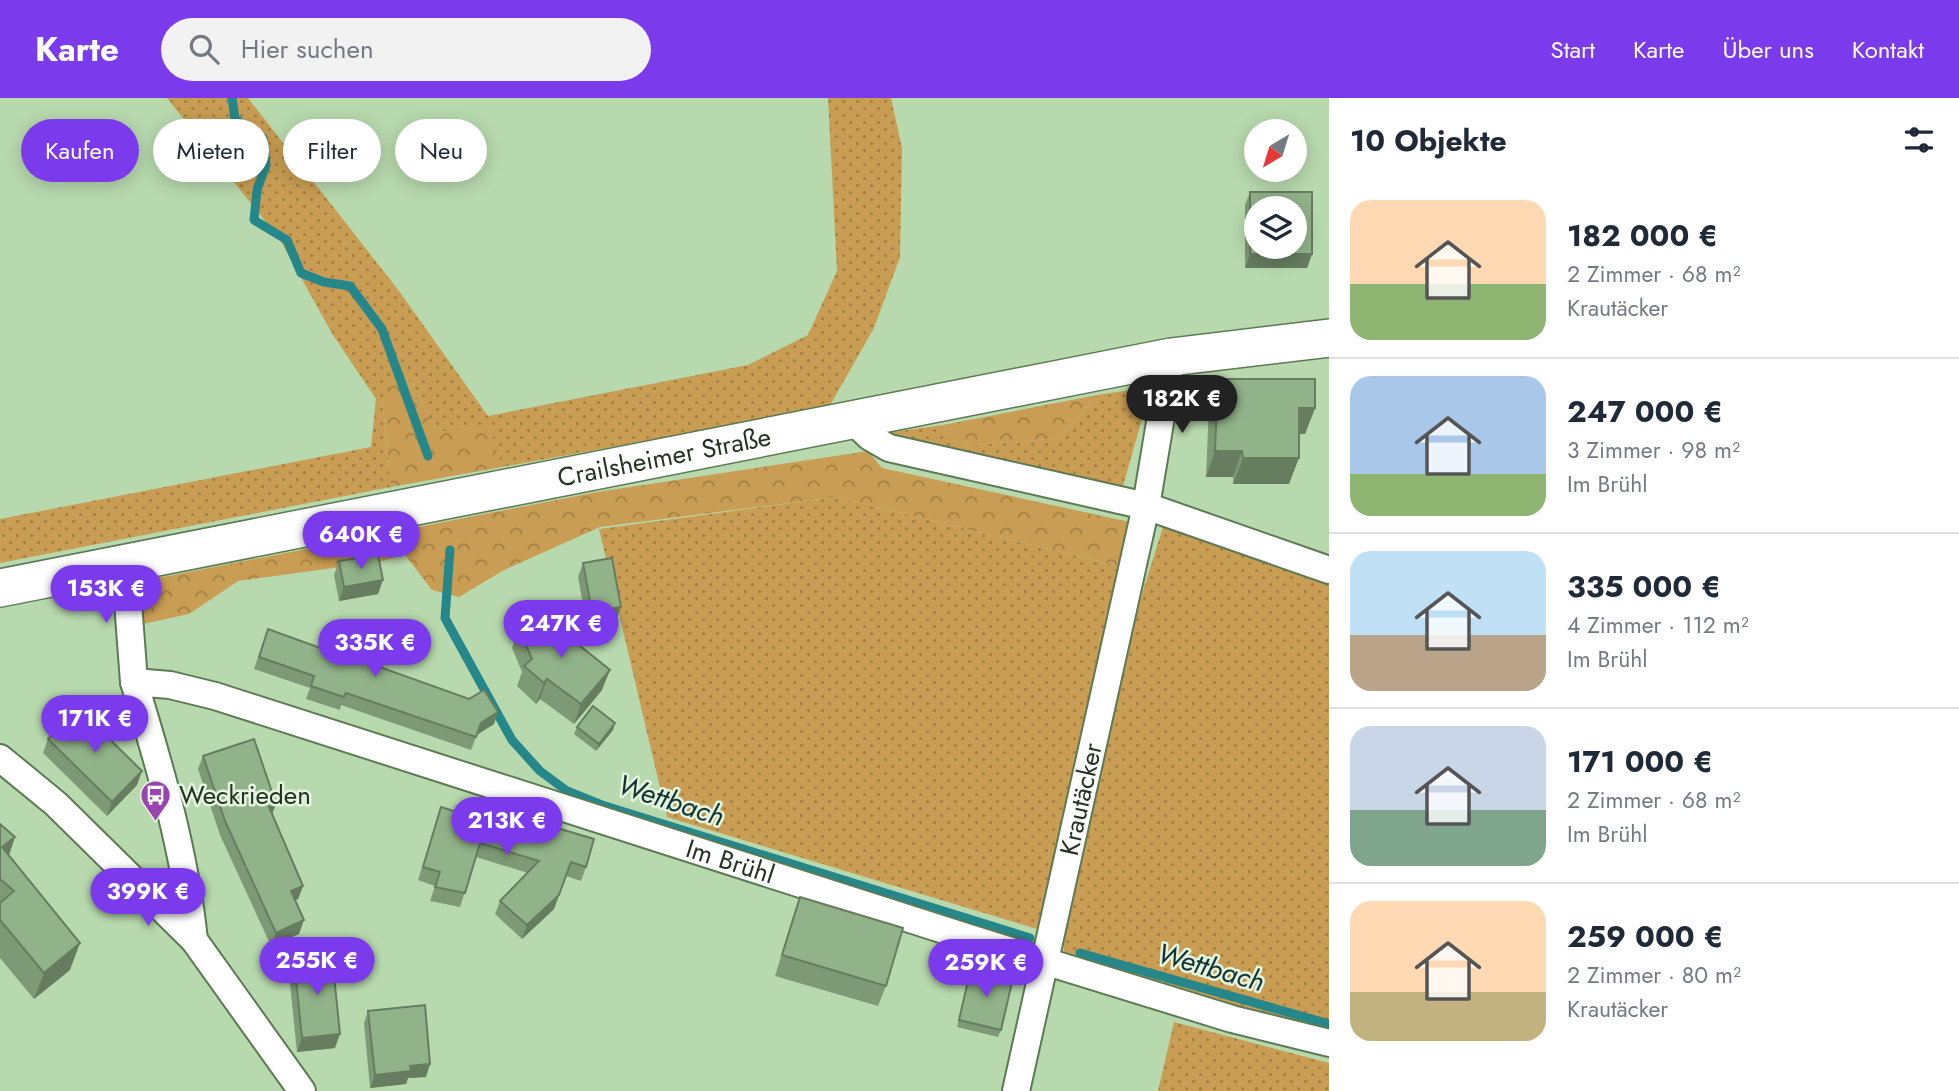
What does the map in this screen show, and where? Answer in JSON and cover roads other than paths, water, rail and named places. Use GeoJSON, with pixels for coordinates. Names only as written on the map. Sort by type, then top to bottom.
{"type":"FeatureCollection","features":[{"type":"Feature","properties":{"kind":"main road","name":"Crailsheimer Straße"},"geometry":{"type":"LineString","coordinates":[[0,588],[1171,357],[1329,338]]}},
{"type":"Feature","properties":{"kind":"street","name":"Krautäcker"},"geometry":{"type":"LineString","coordinates":[[1016,1091],[1146,506],[1171,357]]}},
{"type":"Feature","properties":{"kind":"street"},"geometry":{"type":"LineString","coordinates":[[852,420],[870,437],[889,448],[1146,506],[1329,570]]}},
{"type":"Feature","properties":{"kind":"street"},"geometry":{"type":"LineString","coordinates":[[125,563],[134,682],[166,787],[190,896],[194,940]]}},
{"type":"Feature","properties":{"kind":"street","name":"Im Brühl"},"geometry":{"type":"LineString","coordinates":[[134,682],[170,685],[215,696],[672,844],[1232,1019],[1329,1043]]}},
{"type":"Feature","properties":{"kind":"street"},"geometry":{"type":"LineString","coordinates":[[0,758],[56,804],[194,940],[302,1091]]}},
{"type":"Feature","properties":{"kind":"waterway","name":"Wettbach"},"geometry":{"type":"LineString","coordinates":[[232,98],[235,119],[263,138],[266,165],[257,190],[254,220],[287,240],[301,273],[324,282],[350,286],[382,329],[428,456]]}},
{"type":"Feature","properties":{"kind":"waterway","name":"Wettbach"},"geometry":{"type":"LineString","coordinates":[[450,550],[445,618],[512,740],[540,771],[567,791],[602,805],[1030,938]]}},
{"type":"Feature","properties":{"kind":"waterway","name":"Wettbach"},"geometry":{"type":"LineString","coordinates":[[1080,953],[1329,1024]]}},
{"type":"Feature","properties":{"kind":"place","name":"Weckrieden"},"geometry":{"type":"Point","coordinates":[156,822]}}]}
